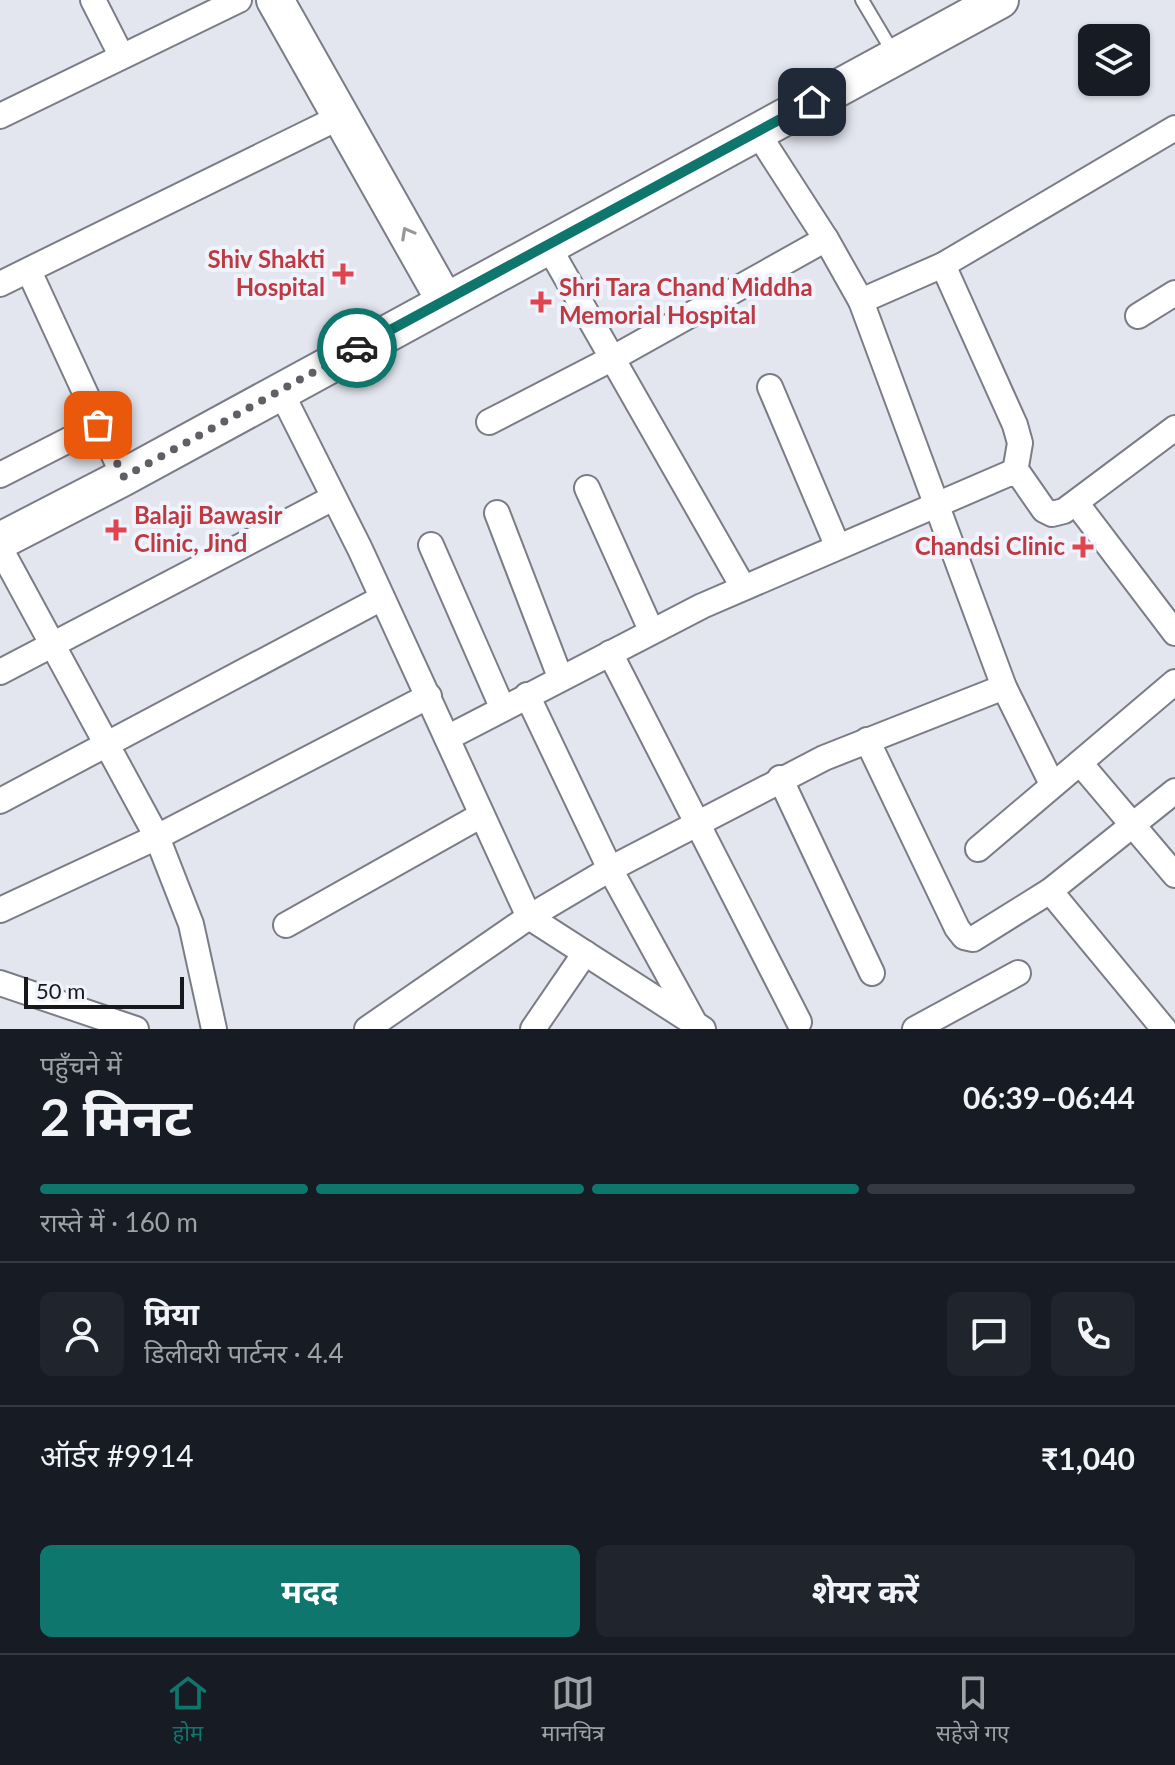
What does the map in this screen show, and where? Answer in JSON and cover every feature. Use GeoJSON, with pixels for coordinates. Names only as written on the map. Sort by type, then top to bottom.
{"type":"FeatureCollection","features":[{"type":"Feature","properties":{"kind":"main road"},"geometry":{"type":"LineString","coordinates":[[275,0],[342,116],[456,294]]}},
{"type":"Feature","properties":{"kind":"main road"},"geometry":{"type":"LineString","coordinates":[[301,0],[456,294]]}},
{"type":"Feature","properties":{"kind":"main road"},"geometry":{"type":"LineString","coordinates":[[0,541],[124,477],[1000,0]]}},
{"type":"Feature","properties":{"kind":"street"},"geometry":{"type":"LineString","coordinates":[[93,0],[121,55]]}},
{"type":"Feature","properties":{"kind":"street"},"geometry":{"type":"LineString","coordinates":[[0,116],[239,0]]}},
{"type":"Feature","properties":{"kind":"street"},"geometry":{"type":"LineString","coordinates":[[0,284],[342,116]]}},
{"type":"Feature","properties":{"kind":"street"},"geometry":{"type":"LineString","coordinates":[[861,301],[943,265],[1175,128]]}},
{"type":"Feature","properties":{"kind":"street"},"geometry":{"type":"LineString","coordinates":[[757,132],[826,239],[861,301],[1004,687],[1052,784]]}},
{"type":"Feature","properties":{"kind":"street"},"geometry":{"type":"LineString","coordinates":[[489,422],[615,357],[826,239]]}},
{"type":"Feature","properties":{"kind":"street"},"geometry":{"type":"LineString","coordinates":[[547,244],[615,357],[743,587]]}},
{"type":"Feature","properties":{"kind":"street"},"geometry":{"type":"LineString","coordinates":[[943,265],[1015,425],[1020,443],[1015,472],[1044,510],[1052,514],[1077,504],[1175,428]]}},
{"type":"Feature","properties":{"kind":"street"},"geometry":{"type":"LineString","coordinates":[[29,271],[124,477]]}},
{"type":"Feature","properties":{"kind":"street"},"geometry":{"type":"LineString","coordinates":[[1138,316],[1175,293]]}},
{"type":"Feature","properties":{"kind":"street"},"geometry":{"type":"LineString","coordinates":[[770,387],[837,545]]}},
{"type":"Feature","properties":{"kind":"street"},"geometry":{"type":"LineString","coordinates":[[280,390],[429,696],[480,816],[529,917],[699,1026]]}},
{"type":"Feature","properties":{"kind":"street"},"geometry":{"type":"LineString","coordinates":[[0,475],[98,425]]}},
{"type":"Feature","properties":{"kind":"street"},"geometry":{"type":"LineString","coordinates":[[447,738],[651,630],[837,545],[1015,472]]}},
{"type":"Feature","properties":{"kind":"street"},"geometry":{"type":"LineString","coordinates":[[587,488],[651,630]]}},
{"type":"Feature","properties":{"kind":"street"},"geometry":{"type":"LineString","coordinates":[[0,672],[333,498]]}},
{"type":"Feature","properties":{"kind":"street"},"geometry":{"type":"LineString","coordinates":[[1077,504],[1175,633]]}},
{"type":"Feature","properties":{"kind":"street"},"geometry":{"type":"LineString","coordinates":[[497,513],[560,677]]}},
{"type":"Feature","properties":{"kind":"street"},"geometry":{"type":"LineString","coordinates":[[431,545],[502,707]]}},
{"type":"Feature","properties":{"kind":"street"},"geometry":{"type":"LineString","coordinates":[[0,548],[157,837],[191,924],[214,1029]]}},
{"type":"Feature","properties":{"kind":"street"},"geometry":{"type":"LineString","coordinates":[[0,801],[382,598]]}},
{"type":"Feature","properties":{"kind":"street"},"geometry":{"type":"LineString","coordinates":[[610,653],[799,1022]]}},
{"type":"Feature","properties":{"kind":"street"},"geometry":{"type":"LineString","coordinates":[[978,849],[1175,682]]}},
{"type":"Feature","properties":{"kind":"street"},"geometry":{"type":"LineString","coordinates":[[367,1029],[529,917],[610,869],[780,778],[867,740],[1004,687]]}},
{"type":"Feature","properties":{"kind":"street"},"geometry":{"type":"LineString","coordinates":[[527,695],[610,869],[699,1026]]}},
{"type":"Feature","properties":{"kind":"street"},"geometry":{"type":"LineString","coordinates":[[0,910],[157,837],[429,696]]}},
{"type":"Feature","properties":{"kind":"street"},"geometry":{"type":"LineString","coordinates":[[867,740],[964,937],[973,939],[1050,891],[1175,791]]}},
{"type":"Feature","properties":{"kind":"street"},"geometry":{"type":"LineString","coordinates":[[1080,763],[1175,875]]}},
{"type":"Feature","properties":{"kind":"street"},"geometry":{"type":"LineString","coordinates":[[780,778],[872,973]]}},
{"type":"Feature","properties":{"kind":"street"},"geometry":{"type":"LineString","coordinates":[[286,925],[480,816]]}},
{"type":"Feature","properties":{"kind":"street"},"geometry":{"type":"LineString","coordinates":[[1050,891],[1164,1029]]}},
{"type":"Feature","properties":{"kind":"street"},"geometry":{"type":"LineString","coordinates":[[533,1029],[585,953]]}},
{"type":"Feature","properties":{"kind":"street"},"geometry":{"type":"LineString","coordinates":[[915,1029],[1018,973]]}},
{"type":"Feature","properties":{"kind":"street"},"geometry":{"type":"LineString","coordinates":[[0,983],[136,1029]]}},
{"type":"Feature","properties":{"kind":"lane"},"geometry":{"type":"LineString","coordinates":[[862,0],[896,56]]}},
{"type":"Feature","properties":{"kind":"way so far"},"geometry":{"type":"LineString","coordinates":[[98,425],[124,477],[357,348]]}},
{"type":"Feature","properties":{"kind":"place","name":"Shiv Shakti Hospital"},"geometry":{"type":"Point","coordinates":[343,274]}},
{"type":"Feature","properties":{"kind":"place","name":"Shri Tara Chand Middha Memorial Hospital"},"geometry":{"type":"Point","coordinates":[541,302]}},
{"type":"Feature","properties":{"kind":"place","name":"Balaji Bawasir Clinic, Jind"},"geometry":{"type":"Point","coordinates":[116,530]}},
{"type":"Feature","properties":{"kind":"place","name":"Chandsi Clinic"},"geometry":{"type":"Point","coordinates":[1083,547]}},
{"type":"Feature","properties":{"kind":"route"},"geometry":{"type":"LineString","coordinates":[[357,348],[812,102]]}}]}
